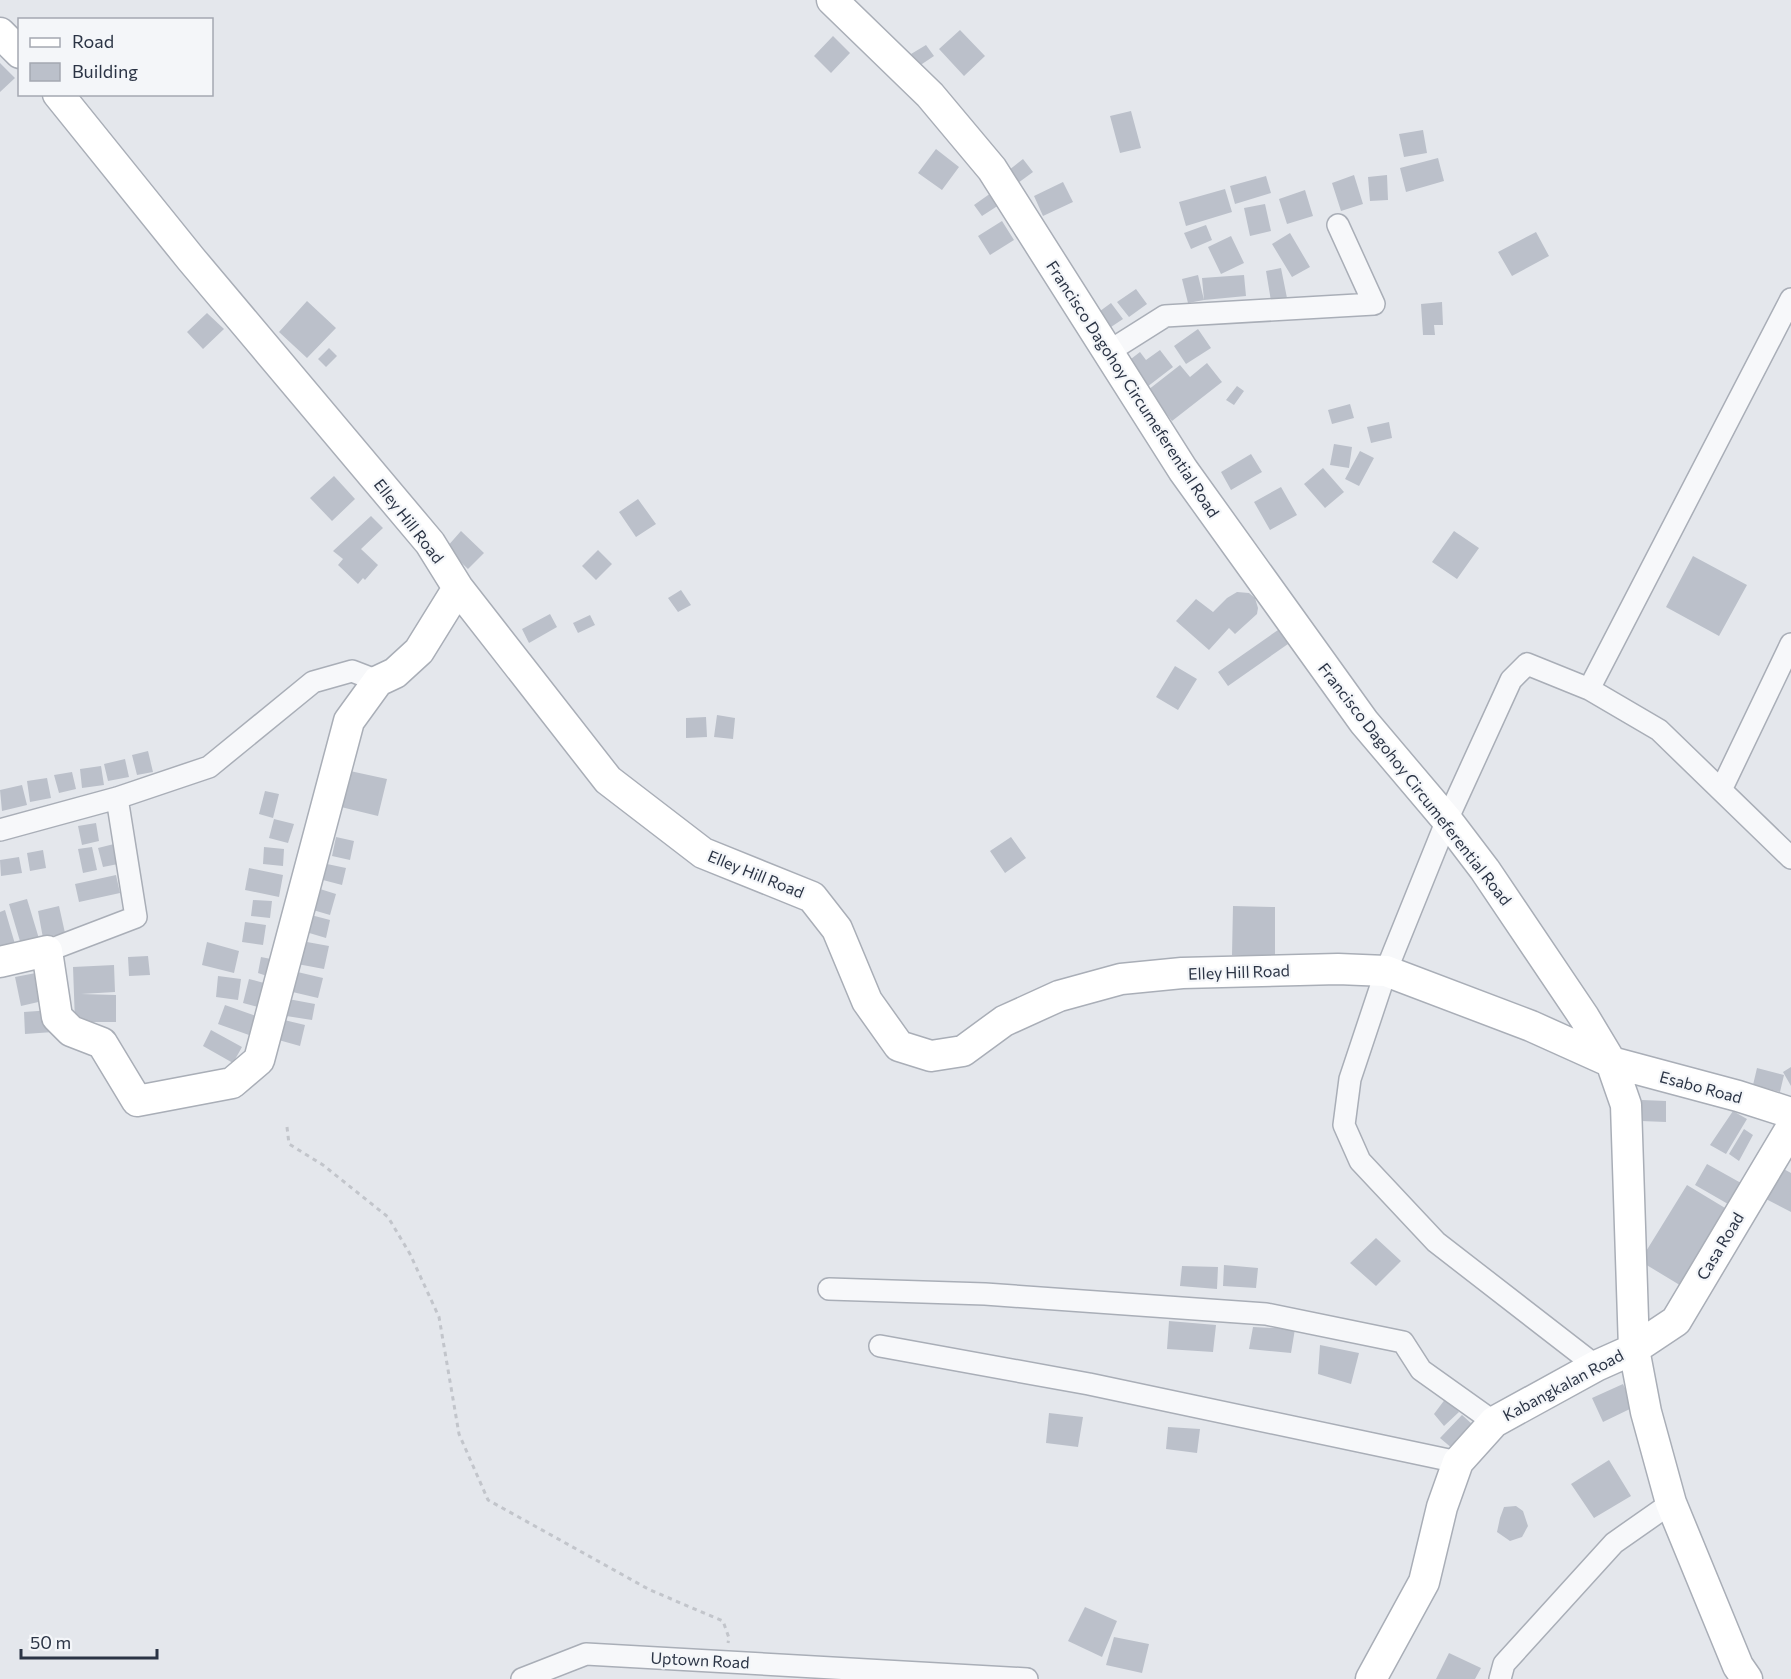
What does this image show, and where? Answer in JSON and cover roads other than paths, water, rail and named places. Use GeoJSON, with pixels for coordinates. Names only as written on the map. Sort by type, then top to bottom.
{"type":"FeatureCollection","features":[{"type":"Feature","properties":{"kind":"street","name":"Francisco Dagohoy Circumeferential Road"},"geometry":{"type":"LineString","coordinates":[[832,0],[930,95],[992,169],[1183,470],[1364,722],[1447,820],[1485,870],[1584,1017],[1611,1062],[1626,1105],[1634,1348],[1646,1412],[1671,1503],[1737,1666],[1747,1679]]}},
{"type":"Feature","properties":{"kind":"street"},"geometry":{"type":"LineString","coordinates":[[0,33],[18,51]]}},
{"type":"Feature","properties":{"kind":"street","name":"Elley Hill Road"},"geometry":{"type":"LineString","coordinates":[[60,96],[191,259],[429,543],[459,588],[608,780],[703,853],[812,897],[837,929],[867,1001],[899,1046],[931,1056],[963,1051],[1004,1021],[1059,996],[1121,978],[1182,973],[1338,969],[1386,971],[1530,1026],[1611,1062]]}},
{"type":"Feature","properties":{"kind":"street"},"geometry":{"type":"LineString","coordinates":[[1108,352],[1165,316],[1374,304],[1338,225]]}},
{"type":"Feature","properties":{"kind":"street"},"geometry":{"type":"LineString","coordinates":[[1589,689],[1791,299]]}},
{"type":"Feature","properties":{"kind":"street"},"geometry":{"type":"LineString","coordinates":[[47,951],[57,1017],[71,1031],[102,1043],[137,1101],[232,1083],[259,1060],[350,721],[378,681],[395,673],[419,651],[459,588]]}},
{"type":"Feature","properties":{"kind":"street"},"geometry":{"type":"LineString","coordinates":[[1721,790],[1791,644]]}},
{"type":"Feature","properties":{"kind":"street"},"geometry":{"type":"LineString","coordinates":[[1596,1366],[1436,1242],[1360,1161],[1344,1125],[1350,1079],[1386,971],[1447,820],[1511,681],[1527,664],[1589,689],[1659,730],[1791,858]]}},
{"type":"Feature","properties":{"kind":"street"},"geometry":{"type":"LineString","coordinates":[[0,830],[117,798],[209,767],[313,682],[352,671],[378,681]]}},
{"type":"Feature","properties":{"kind":"street"},"geometry":{"type":"LineString","coordinates":[[0,962],[47,951],[136,917],[117,798]]}},
{"type":"Feature","properties":{"kind":"street","name":"Esabo Road"},"geometry":{"type":"LineString","coordinates":[[1611,1062],[1738,1096],[1791,1113]]}},
{"type":"Feature","properties":{"kind":"street","name":"Casa Road"},"geometry":{"type":"LineString","coordinates":[[1634,1348],[1676,1321],[1791,1128]]}},
{"type":"Feature","properties":{"kind":"street"},"geometry":{"type":"LineString","coordinates":[[829,1289],[985,1294],[1266,1314],[1403,1342],[1421,1370],[1494,1422]]}},
{"type":"Feature","properties":{"kind":"street"},"geometry":{"type":"LineString","coordinates":[[880,1346],[1089,1384],[1458,1462]]}},
{"type":"Feature","properties":{"kind":"street","name":"Kabangkalan Road"},"geometry":{"type":"LineString","coordinates":[[1371,1679],[1424,1582],[1442,1507],[1458,1462],[1494,1422],[1596,1366],[1634,1348]]}},
{"type":"Feature","properties":{"kind":"street"},"geometry":{"type":"LineString","coordinates":[[1500,1679],[1504,1664],[1614,1543],[1671,1503]]}},
{"type":"Feature","properties":{"kind":"street","name":"Uptown Road"},"geometry":{"type":"LineString","coordinates":[[522,1679],[586,1654],[1027,1679]]}}]}
